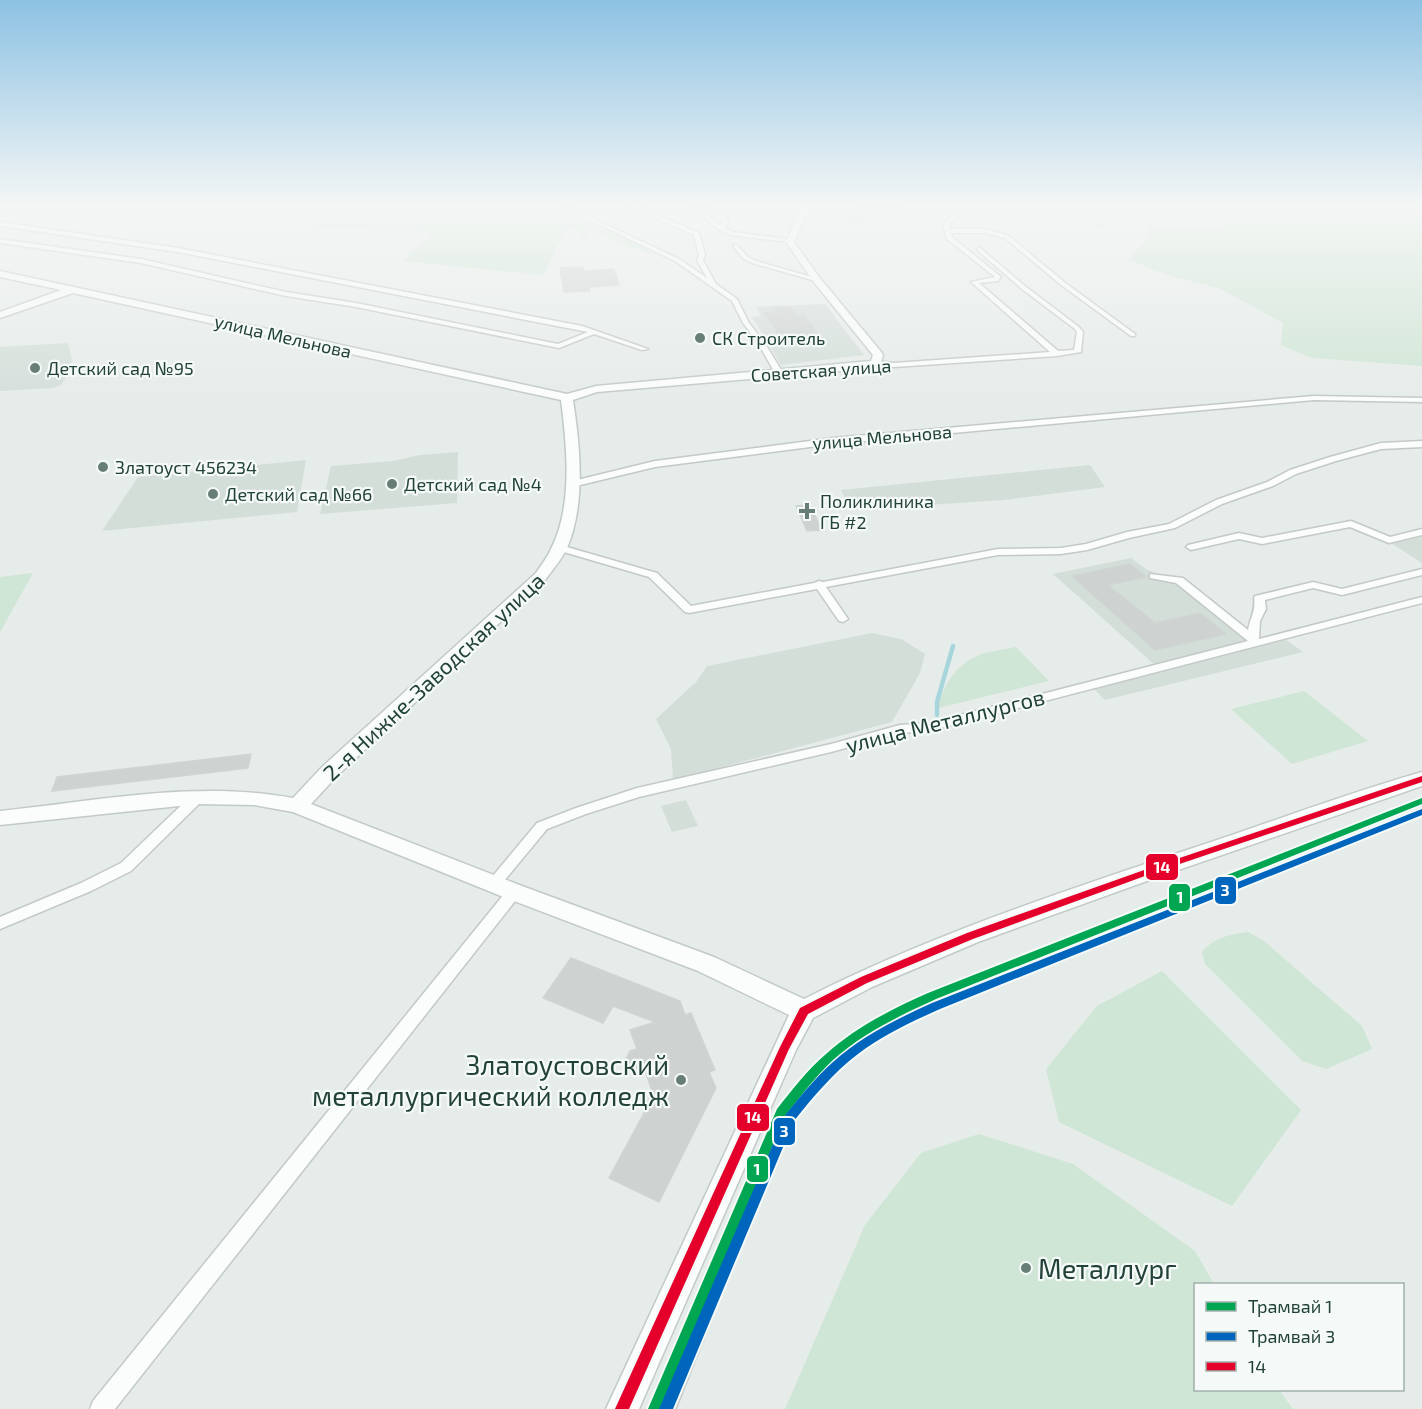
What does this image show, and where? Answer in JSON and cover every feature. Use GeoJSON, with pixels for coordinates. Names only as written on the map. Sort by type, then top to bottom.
{"type":"FeatureCollection","features":[{"type":"Feature","properties":{"kind":"main road"},"geometry":{"type":"LineString","coordinates":[[811,272],[878,355],[876,363]]}},
{"type":"Feature","properties":{"kind":"main road","name":"улица Мельнова"},"geometry":{"type":"LineString","coordinates":[[1,274],[567,398]]}},
{"type":"Feature","properties":{"kind":"main road"},"geometry":{"type":"LineString","coordinates":[[0,315],[74,289]]}},
{"type":"Feature","properties":{"kind":"main road","name":"Советская улица"},"geometry":{"type":"LineString","coordinates":[[567,398],[596,389],[854,367],[876,363]]}},
{"type":"Feature","properties":{"kind":"main road","name":"2-я Нижне-Заводская улица"},"geometry":{"type":"LineString","coordinates":[[297,806],[329,772],[541,576],[560,548],[572,484],[567,398]]}},
{"type":"Feature","properties":{"kind":"main road"},"geometry":{"type":"LineString","coordinates":[[622,1409],[769,1088],[785,1047],[804,1011],[864,980],[970,936],[1150,871],[1422,779]]}},
{"type":"Feature","properties":{"kind":"main road"},"geometry":{"type":"LineString","coordinates":[[0,818],[198,797],[254,798],[297,806],[514,892],[706,964],[804,1011]]}},
{"type":"Feature","properties":{"kind":"street"},"geometry":{"type":"LineString","coordinates":[[188,272],[286,294],[356,305],[560,345],[594,332]]}},
{"type":"Feature","properties":{"kind":"street"},"geometry":{"type":"LineString","coordinates":[[291,272],[572,326],[644,349]]}},
{"type":"Feature","properties":{"kind":"street"},"geometry":{"type":"LineString","coordinates":[[693,272],[735,300],[746,323],[761,342],[779,372]]}},
{"type":"Feature","properties":{"kind":"street"},"geometry":{"type":"LineString","coordinates":[[707,272],[716,288]]}},
{"type":"Feature","properties":{"kind":"street"},"geometry":{"type":"LineString","coordinates":[[790,272],[816,279]]}},
{"type":"Feature","properties":{"kind":"street"},"geometry":{"type":"LineString","coordinates":[[991,272],[998,277],[996,280],[974,282],[1057,354]]}},
{"type":"Feature","properties":{"kind":"street","name":"Советская улица"},"geometry":{"type":"LineString","coordinates":[[876,363],[894,365],[1077,352],[1080,332],[1077,328],[1005,272]]}},
{"type":"Feature","properties":{"kind":"street"},"geometry":{"type":"LineString","coordinates":[[1049,272],[1133,335]]}},
{"type":"Feature","properties":{"kind":"street","name":"улица Мельнова"},"geometry":{"type":"LineString","coordinates":[[572,484],[656,464],[833,441],[1314,398],[1422,400]]}},
{"type":"Feature","properties":{"kind":"street"},"geometry":{"type":"LineString","coordinates":[[560,548],[653,575],[689,610],[998,552],[1061,551],[1087,547],[1127,535],[1172,526],[1219,501],[1270,484],[1293,472],[1381,446],[1422,444]]}},
{"type":"Feature","properties":{"kind":"street"},"geometry":{"type":"LineString","coordinates":[[1191,547],[1239,536],[1262,542],[1351,524],[1389,540],[1422,532]]}},
{"type":"Feature","properties":{"kind":"street"},"geometry":{"type":"LineString","coordinates":[[1254,640],[1255,621],[1261,609],[1259,598],[1312,585],[1342,592],[1422,572]]}},
{"type":"Feature","properties":{"kind":"street"},"geometry":{"type":"LineString","coordinates":[[1154,576],[1179,580],[1254,640]]}},
{"type":"Feature","properties":{"kind":"street"},"geometry":{"type":"LineString","coordinates":[[819,584],[843,619]]}},
{"type":"Feature","properties":{"kind":"street","name":"улица Металлургов"},"geometry":{"type":"LineString","coordinates":[[494,883],[542,826],[637,793],[787,759],[900,729],[929,727],[1254,640],[1422,600]]}},
{"type":"Feature","properties":{"kind":"street"},"geometry":{"type":"LineString","coordinates":[[0,923],[86,887],[126,867],[198,797]]}},
{"type":"Feature","properties":{"kind":"street"},"geometry":{"type":"LineString","coordinates":[[101,1409],[514,892]]}},
{"type":"Feature","properties":{"kind":"shaded area"},"geometry":{"type":"Polygon","coordinates":[[[825,304],[864,355],[781,365],[752,317],[761,316],[755,307],[825,304]]]}},
{"type":"Feature","properties":{"kind":"shaded area","name":"Детский сад №95"},"geometry":{"type":"Polygon","coordinates":[[[68,343],[72,360],[67,376],[61,385],[52,388],[0,391],[0,347],[68,343]]]}},
{"type":"Feature","properties":{"kind":"shaded area","name":"Детский сад №4"},"geometry":{"type":"Polygon","coordinates":[[[458,452],[457,503],[320,514],[331,466],[393,461],[420,455],[458,452]]]}},
{"type":"Feature","properties":{"kind":"shaded area","name":"Детский сад №66"},"geometry":{"type":"Polygon","coordinates":[[[306,460],[297,512],[102,531],[138,477],[306,460]]]}},
{"type":"Feature","properties":{"kind":"shaded area"},"geometry":{"type":"Polygon","coordinates":[[[1090,465],[1105,487],[1004,500],[851,510],[841,490],[1090,465]]]}},
{"type":"Feature","properties":{"kind":"shaded area"},"geometry":{"type":"Polygon","coordinates":[[[1422,537],[1422,563],[1391,543],[1422,537]]]}},
{"type":"Feature","properties":{"kind":"shaded area"},"geometry":{"type":"Polygon","coordinates":[[[1131,558],[1146,569],[1178,583],[1250,640],[1155,665],[1053,574],[1131,558]]]}},
{"type":"Feature","properties":{"kind":"shaded area"},"geometry":{"type":"Polygon","coordinates":[[[872,633],[901,639],[925,654],[920,673],[892,722],[673,780],[671,749],[656,719],[696,682],[707,666],[872,633]]]}},
{"type":"Feature","properties":{"kind":"shaded area"},"geometry":{"type":"Polygon","coordinates":[[[1286,640],[1303,652],[1105,700],[1091,686],[1286,640]]]}},
{"type":"Feature","properties":{"kind":"shaded area"},"geometry":{"type":"Polygon","coordinates":[[[686,800],[698,826],[672,832],[661,806],[686,800]]]}},
{"type":"Feature","properties":{"kind":"green space"},"geometry":{"type":"Polygon","coordinates":[[[510,272],[545,272],[543,275],[510,272]]]}},
{"type":"Feature","properties":{"kind":"green space"},"geometry":{"type":"Polygon","coordinates":[[[1160,272],[1422,272],[1422,366],[1312,358],[1281,345],[1283,323],[1219,288],[1160,272]]]}},
{"type":"Feature","properties":{"kind":"green space"},"geometry":{"type":"Polygon","coordinates":[[[33,573],[0,632],[0,577],[33,573]]]}},
{"type":"Feature","properties":{"kind":"green space"},"geometry":{"type":"Polygon","coordinates":[[[1016,647],[1049,681],[938,708],[951,678],[968,661],[990,652],[1016,647]]]}},
{"type":"Feature","properties":{"kind":"green space"},"geometry":{"type":"Polygon","coordinates":[[[1304,691],[1368,741],[1292,764],[1231,709],[1304,691]]]}},
{"type":"Feature","properties":{"kind":"green space"},"geometry":{"type":"Polygon","coordinates":[[[1248,932],[1264,941],[1362,1026],[1372,1049],[1326,1069],[1302,1061],[1205,964],[1202,952],[1211,943],[1228,936],[1248,932]]]}},
{"type":"Feature","properties":{"kind":"green space"},"geometry":{"type":"Polygon","coordinates":[[[1162,971],[1301,1110],[1232,1206],[1059,1122],[1046,1069],[1097,1006],[1162,971]]]}},
{"type":"Feature","properties":{"kind":"green space","name":"Металлург"},"geometry":{"type":"Polygon","coordinates":[[[979,1134],[1073,1164],[1195,1251],[1213,1283],[1194,1283],[1194,1391],[1280,1391],[1293,1409],[785,1409],[865,1225],[921,1153],[979,1134]]]}},
{"type":"Feature","properties":{"kind":"building"},"geometry":{"type":"Polygon","coordinates":[[[561,272],[615,272],[619,285],[589,287],[590,291],[564,292],[561,272]]]}},
{"type":"Feature","properties":{"kind":"building"},"geometry":{"type":"Polygon","coordinates":[[[790,307],[797,316],[804,316],[817,333],[803,334],[807,339],[784,341],[764,313],[778,312],[775,308],[790,307]]]}},
{"type":"Feature","properties":{"kind":"building"},"geometry":{"type":"Polygon","coordinates":[[[810,505],[822,530],[807,531],[796,506],[810,505]]]}},
{"type":"Feature","properties":{"kind":"building"},"geometry":{"type":"Polygon","coordinates":[[[1130,564],[1146,577],[1108,585],[1155,623],[1200,613],[1226,634],[1155,650],[1072,576],[1130,564]]]}},
{"type":"Feature","properties":{"kind":"building"},"geometry":{"type":"Polygon","coordinates":[[[251,754],[248,768],[52,791],[57,777],[251,754]]]}},
{"type":"Feature","properties":{"kind":"building","name":"Златоустовский металлургический колледж"},"geometry":{"type":"Polygon","coordinates":[[[571,958],[680,1001],[685,1015],[691,1013],[715,1070],[709,1072],[716,1088],[659,1202],[609,1178],[643,1115],[652,1091],[645,1070],[638,1072],[630,1069],[626,1059],[630,1051],[637,1049],[630,1030],[655,1022],[613,1006],[603,1023],[543,998],[571,958]]]}},
{"type":"Feature","properties":{"kind":"waterway"},"geometry":{"type":"LineString","coordinates":[[937,715],[937,702],[953,646]]}},
{"type":"Feature","properties":{"kind":"tram line","name":"1"},"geometry":{"type":"LineString","coordinates":[[655,1409],[781,1113],[813,1073],[847,1042],[885,1018],[932,996],[1422,801]]}},
{"type":"Feature","properties":{"kind":"tram line"},"geometry":{"type":"LineString","coordinates":[[676,1409],[771,1169],[802,1105],[834,1064],[892,1029],[1042,963],[1346,839],[1422,811]]}},
{"type":"Feature","properties":{"kind":"tram line","name":"3"},"geometry":{"type":"LineString","coordinates":[[666,1409],[790,1118],[822,1080],[854,1051],[891,1027],[936,1006],[1422,812]]}},
{"type":"Feature","properties":{"kind":"transit line","name":"14"},"geometry":{"type":"LineString","coordinates":[[622,1409],[785,1047],[804,1011],[864,980],[970,936],[1150,871],[1422,779]]}},
{"type":"Feature","properties":{"kind":"place","name":"СК Строитель"},"geometry":{"type":"Point","coordinates":[700,338]}},
{"type":"Feature","properties":{"kind":"place","name":"Детский сад №95"},"geometry":{"type":"Point","coordinates":[35,368]}},
{"type":"Feature","properties":{"kind":"place","name":"Златоуст 456234"},"geometry":{"type":"Point","coordinates":[103,467]}},
{"type":"Feature","properties":{"kind":"place","name":"Детский сад №4"},"geometry":{"type":"Point","coordinates":[392,484]}},
{"type":"Feature","properties":{"kind":"place","name":"Детский сад №66"},"geometry":{"type":"Point","coordinates":[213,494]}},
{"type":"Feature","properties":{"kind":"place","name":"Поликлиника ГБ #2"},"geometry":{"type":"Point","coordinates":[807,511]}},
{"type":"Feature","properties":{"kind":"place","name":"Златоустовский металлургический колледж"},"geometry":{"type":"Point","coordinates":[681,1080]}},
{"type":"Feature","properties":{"kind":"place","name":"Металлург"},"geometry":{"type":"Point","coordinates":[1026,1268]}}]}
